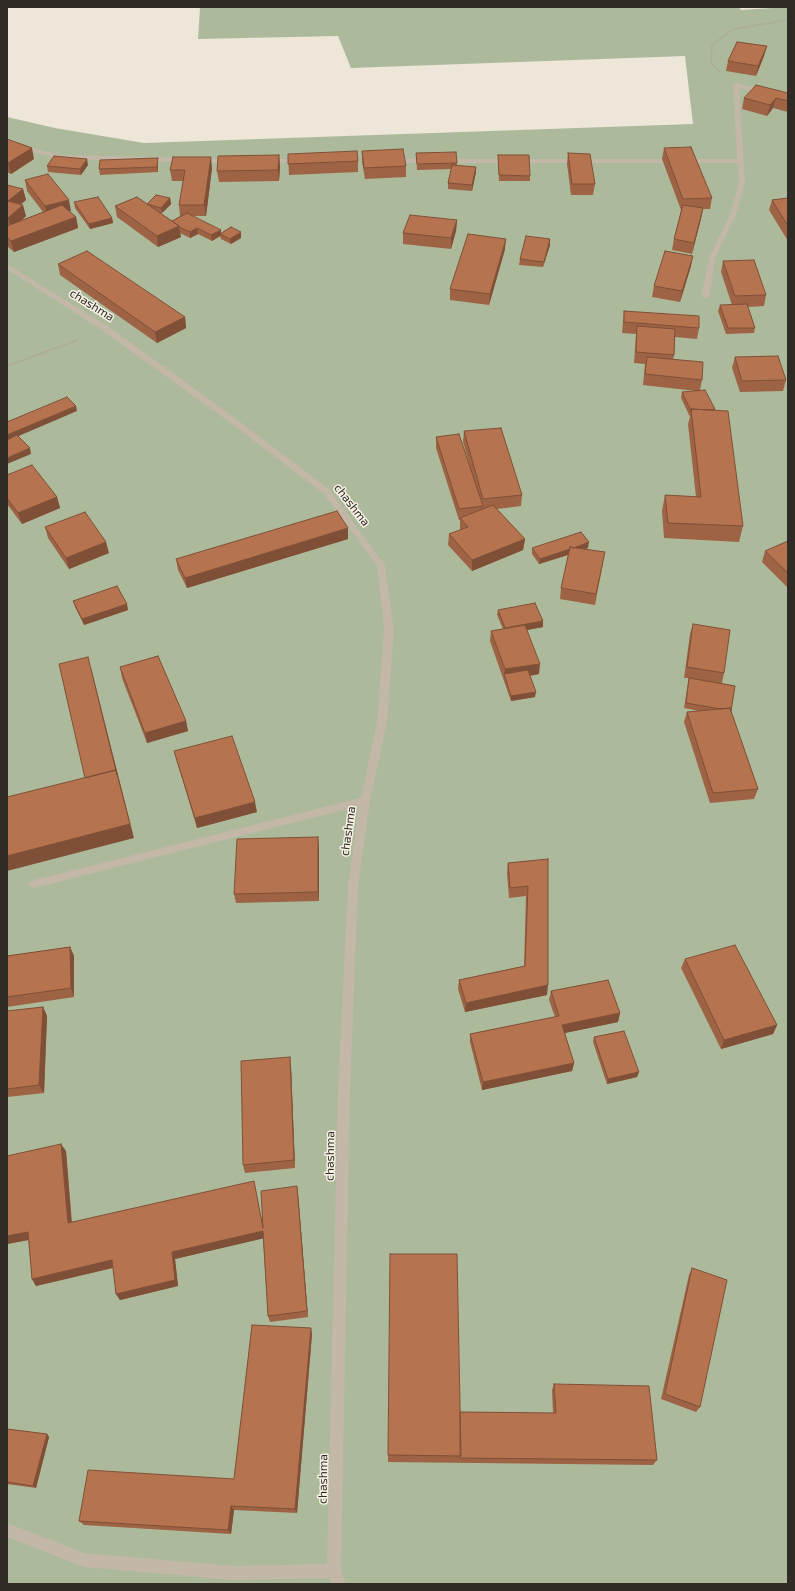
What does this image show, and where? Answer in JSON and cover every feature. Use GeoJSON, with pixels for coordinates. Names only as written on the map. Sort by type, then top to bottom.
{"type":"FeatureCollection","features":[{"type":"Feature","properties":{"kind":"street"},"geometry":{"type":"LineString","coordinates":[[705,296],[714,256],[733,215],[742,182],[736,85],[788,98]]}},
{"type":"Feature","properties":{"kind":"street"},"geometry":{"type":"LineString","coordinates":[[7,143],[59,157],[241,161]]}},
{"type":"Feature","properties":{"kind":"street"},"geometry":{"type":"LineString","coordinates":[[256,161],[312,161]]}},
{"type":"Feature","properties":{"kind":"street"},"geometry":{"type":"LineString","coordinates":[[384,161],[741,161]]}},
{"type":"Feature","properties":{"kind":"street","name":"сhashma"},"geometry":{"type":"LineString","coordinates":[[7,266],[106,329],[224,414],[326,491],[381,565],[389,629],[382,722],[366,801],[353,886],[344,1091],[336,1578]]}},
{"type":"Feature","properties":{"kind":"street"},"geometry":{"type":"LineString","coordinates":[[34,884],[366,801]]}},
{"type":"Feature","properties":{"kind":"street"},"geometry":{"type":"LineString","coordinates":[[7,1530],[84,1560],[234,1573],[336,1578]]}},
{"type":"Feature","properties":{"kind":"path"},"geometry":{"type":"LineString","coordinates":[[736,85],[710,63],[712,45],[733,29],[788,20]]}},
{"type":"Feature","properties":{"kind":"path"},"geometry":{"type":"LineString","coordinates":[[7,366],[106,329]]}},
{"type":"Feature","properties":{"kind":"green space"},"geometry":{"type":"Polygon","coordinates":[[[739,7],[741,10],[788,7],[788,1584],[7,1584],[7,117],[55,128],[144,143],[693,124],[685,56],[351,68],[338,36],[198,39],[200,8],[739,7]]]}},
{"type":"Feature","properties":{"kind":"building"},"geometry":{"type":"Polygon","coordinates":[[[737,42],[767,46],[758,66],[728,61],[737,42]]]}},
{"type":"Feature","properties":{"kind":"building"},"geometry":{"type":"Polygon","coordinates":[[[756,85],[788,93],[788,101],[776,98],[770,105],[744,98],[756,85]]]}},
{"type":"Feature","properties":{"kind":"building"},"geometry":{"type":"Polygon","coordinates":[[[7,139],[32,148],[8,163],[7,139]]]}},
{"type":"Feature","properties":{"kind":"building"},"geometry":{"type":"Polygon","coordinates":[[[691,147],[712,198],[683,199],[664,148],[691,147]]]}},
{"type":"Feature","properties":{"kind":"building"},"geometry":{"type":"Polygon","coordinates":[[[403,149],[406,166],[364,168],[362,151],[403,149]]]}},
{"type":"Feature","properties":{"kind":"building"},"geometry":{"type":"Polygon","coordinates":[[[357,151],[358,161],[288,164],[288,154],[357,151]]]}},
{"type":"Feature","properties":{"kind":"building"},"geometry":{"type":"Polygon","coordinates":[[[456,152],[457,163],[417,164],[416,153],[456,152]]]}},
{"type":"Feature","properties":{"kind":"building"},"geometry":{"type":"Polygon","coordinates":[[[568,153],[590,154],[595,184],[572,184],[568,153]]]}},
{"type":"Feature","properties":{"kind":"building"},"geometry":{"type":"Polygon","coordinates":[[[279,155],[278,170],[217,171],[218,156],[279,155]]]}},
{"type":"Feature","properties":{"kind":"building"},"geometry":{"type":"Polygon","coordinates":[[[498,155],[529,155],[530,176],[499,175],[498,155]]]}},
{"type":"Feature","properties":{"kind":"building"},"geometry":{"type":"Polygon","coordinates":[[[54,156],[87,159],[80,169],[47,166],[54,156]]]}},
{"type":"Feature","properties":{"kind":"building"},"geometry":{"type":"Polygon","coordinates":[[[173,157],[211,157],[204,205],[179,205],[185,170],[170,170],[173,157]]]}},
{"type":"Feature","properties":{"kind":"building"},"geometry":{"type":"Polygon","coordinates":[[[158,158],[157,167],[99,169],[100,160],[158,158]]]}},
{"type":"Feature","properties":{"kind":"building"},"geometry":{"type":"Polygon","coordinates":[[[452,165],[476,167],[472,185],[448,183],[452,165]]]}},
{"type":"Feature","properties":{"kind":"building"},"geometry":{"type":"Polygon","coordinates":[[[48,174],[69,200],[45,206],[25,180],[48,174]]]}},
{"type":"Feature","properties":{"kind":"building"},"geometry":{"type":"Polygon","coordinates":[[[7,185],[23,189],[8,201],[23,205],[8,218],[7,218],[7,185]]]}},
{"type":"Feature","properties":{"kind":"building"},"geometry":{"type":"Polygon","coordinates":[[[156,195],[170,198],[161,208],[147,204],[156,195]]]}},
{"type":"Feature","properties":{"kind":"building"},"geometry":{"type":"Polygon","coordinates":[[[98,197],[112,218],[89,224],[74,202],[98,197]]]}},
{"type":"Feature","properties":{"kind":"building"},"geometry":{"type":"Polygon","coordinates":[[[137,197],[179,226],[157,236],[115,206],[137,197]]]}},
{"type":"Feature","properties":{"kind":"building"},"geometry":{"type":"Polygon","coordinates":[[[788,198],[788,226],[772,200],[788,198]]]}},
{"type":"Feature","properties":{"kind":"building"},"geometry":{"type":"Polygon","coordinates":[[[62,205],[76,217],[11,241],[7,237],[7,226],[62,205]]]}},
{"type":"Feature","properties":{"kind":"building"},"geometry":{"type":"Polygon","coordinates":[[[683,205],[703,208],[694,243],[674,239],[683,205]]]}},
{"type":"Feature","properties":{"kind":"building"},"geometry":{"type":"Polygon","coordinates":[[[187,213],[221,230],[211,235],[197,228],[190,232],[179,227],[172,221],[187,213]]]}},
{"type":"Feature","properties":{"kind":"building"},"geometry":{"type":"Polygon","coordinates":[[[410,215],[457,220],[451,238],[403,233],[410,215]]]}},
{"type":"Feature","properties":{"kind":"building"},"geometry":{"type":"Polygon","coordinates":[[[231,227],[241,232],[230,239],[220,234],[231,227]]]}},
{"type":"Feature","properties":{"kind":"building"},"geometry":{"type":"Polygon","coordinates":[[[468,234],[506,239],[490,294],[450,289],[468,234]]]}},
{"type":"Feature","properties":{"kind":"building"},"geometry":{"type":"Polygon","coordinates":[[[526,236],[550,239],[544,262],[520,259],[526,236]]]}},
{"type":"Feature","properties":{"kind":"building"},"geometry":{"type":"Polygon","coordinates":[[[87,251],[185,317],[155,332],[58,264],[87,251]]]}},
{"type":"Feature","properties":{"kind":"building"},"geometry":{"type":"Polygon","coordinates":[[[665,251],[693,256],[682,291],[654,286],[665,251]]]}},
{"type":"Feature","properties":{"kind":"building"},"geometry":{"type":"Polygon","coordinates":[[[754,260],[766,295],[735,296],[723,261],[754,260]]]}},
{"type":"Feature","properties":{"kind":"building"},"geometry":{"type":"Polygon","coordinates":[[[747,304],[755,328],[728,328],[720,305],[747,304]]]}},
{"type":"Feature","properties":{"kind":"building"},"geometry":{"type":"Polygon","coordinates":[[[624,311],[699,316],[699,328],[624,322],[624,311]]]}},
{"type":"Feature","properties":{"kind":"building"},"geometry":{"type":"Polygon","coordinates":[[[637,326],[675,329],[674,355],[636,352],[637,326]]]}},
{"type":"Feature","properties":{"kind":"building"},"geometry":{"type":"Polygon","coordinates":[[[778,356],[786,380],[742,381],[735,357],[778,356]]]}},
{"type":"Feature","properties":{"kind":"building"},"geometry":{"type":"Polygon","coordinates":[[[647,357],[703,362],[702,380],[645,374],[647,357]]]}},
{"type":"Feature","properties":{"kind":"building"},"geometry":{"type":"Polygon","coordinates":[[[705,390],[715,409],[691,409],[691,411],[682,392],[705,390]]]}},
{"type":"Feature","properties":{"kind":"building"},"geometry":{"type":"Polygon","coordinates":[[[67,397],[76,406],[7,435],[7,422],[67,397]]]}},
{"type":"Feature","properties":{"kind":"building"},"geometry":{"type":"Polygon","coordinates":[[[691,409],[728,411],[743,526],[668,523],[665,495],[701,497],[691,409]]]}},
{"type":"Feature","properties":{"kind":"building"},"geometry":{"type":"Polygon","coordinates":[[[501,428],[522,495],[483,499],[464,431],[501,428]]]}},
{"type":"Feature","properties":{"kind":"building"},"geometry":{"type":"Polygon","coordinates":[[[459,434],[483,506],[459,509],[436,437],[459,434]]]}},
{"type":"Feature","properties":{"kind":"building"},"geometry":{"type":"Polygon","coordinates":[[[17,435],[30,448],[7,458],[7,440],[17,435]]]}},
{"type":"Feature","properties":{"kind":"building"},"geometry":{"type":"Polygon","coordinates":[[[32,465],[57,497],[18,513],[7,498],[7,475],[32,465]]]}},
{"type":"Feature","properties":{"kind":"building"},"geometry":{"type":"Polygon","coordinates":[[[493,505],[525,539],[472,560],[449,534],[468,527],[460,518],[493,505]]]}},
{"type":"Feature","properties":{"kind":"building"},"geometry":{"type":"Polygon","coordinates":[[[337,511],[348,528],[185,578],[176,559],[337,511]]]}},
{"type":"Feature","properties":{"kind":"building"},"geometry":{"type":"Polygon","coordinates":[[[85,512],[106,542],[66,558],[45,527],[85,512]]]}},
{"type":"Feature","properties":{"kind":"building"},"geometry":{"type":"Polygon","coordinates":[[[581,532],[589,542],[574,548],[570,547],[570,549],[540,559],[532,548],[581,532]]]}},
{"type":"Feature","properties":{"kind":"building"},"geometry":{"type":"Polygon","coordinates":[[[788,541],[788,573],[765,551],[788,541]]]}},
{"type":"Feature","properties":{"kind":"building"},"geometry":{"type":"Polygon","coordinates":[[[570,547],[605,552],[596,594],[561,588],[570,547]]]}},
{"type":"Feature","properties":{"kind":"building"},"geometry":{"type":"Polygon","coordinates":[[[117,586],[127,604],[82,619],[73,601],[117,586]]]}},
{"type":"Feature","properties":{"kind":"building"},"geometry":{"type":"Polygon","coordinates":[[[535,603],[543,621],[505,628],[498,610],[535,603]]]}},
{"type":"Feature","properties":{"kind":"building"},"geometry":{"type":"Polygon","coordinates":[[[693,624],[730,630],[724,673],[687,667],[693,624]]]}},
{"type":"Feature","properties":{"kind":"building"},"geometry":{"type":"Polygon","coordinates":[[[525,625],[540,664],[505,669],[491,631],[525,625]]]}},
{"type":"Feature","properties":{"kind":"building"},"geometry":{"type":"Polygon","coordinates":[[[158,656],[186,721],[145,733],[120,667],[158,656]]]}},
{"type":"Feature","properties":{"kind":"building"},"geometry":{"type":"Polygon","coordinates":[[[88,657],[116,770],[85,778],[59,664],[88,657]]]}},
{"type":"Feature","properties":{"kind":"building"},"geometry":{"type":"Polygon","coordinates":[[[528,670],[536,692],[511,696],[504,674],[528,670]]]}},
{"type":"Feature","properties":{"kind":"building"},"geometry":{"type":"Polygon","coordinates":[[[689,678],[735,686],[731,711],[730,708],[721,709],[686,703],[689,678]]]}},
{"type":"Feature","properties":{"kind":"building"},"geometry":{"type":"Polygon","coordinates":[[[730,708],[758,789],[713,793],[687,712],[730,708]]]}},
{"type":"Feature","properties":{"kind":"building"},"geometry":{"type":"Polygon","coordinates":[[[232,736],[255,802],[195,818],[174,751],[232,736]]]}},
{"type":"Feature","properties":{"kind":"building"},"geometry":{"type":"Polygon","coordinates":[[[116,770],[130,824],[7,856],[7,797],[116,770]]]}},
{"type":"Feature","properties":{"kind":"building"},"geometry":{"type":"Polygon","coordinates":[[[318,837],[318,892],[234,894],[237,839],[318,837]]]}},
{"type":"Feature","properties":{"kind":"building"},"geometry":{"type":"Polygon","coordinates":[[[548,859],[548,985],[466,1003],[459,980],[525,966],[528,886],[510,888],[508,863],[548,859]]]}},
{"type":"Feature","properties":{"kind":"building"},"geometry":{"type":"Polygon","coordinates":[[[735,945],[777,1025],[724,1040],[685,959],[735,945]]]}},
{"type":"Feature","properties":{"kind":"building"},"geometry":{"type":"Polygon","coordinates":[[[70,947],[71,988],[7,997],[7,956],[70,947]]]}},
{"type":"Feature","properties":{"kind":"building"},"geometry":{"type":"Polygon","coordinates":[[[608,980],[620,1013],[562,1025],[574,1063],[483,1082],[470,1034],[559,1016],[551,991],[608,980]]]}},
{"type":"Feature","properties":{"kind":"building"},"geometry":{"type":"Polygon","coordinates":[[[43,1007],[39,1085],[7,1089],[7,1011],[43,1007]]]}},
{"type":"Feature","properties":{"kind":"building"},"geometry":{"type":"Polygon","coordinates":[[[624,1031],[639,1072],[608,1079],[594,1037],[624,1031]]]}},
{"type":"Feature","properties":{"kind":"building"},"geometry":{"type":"Polygon","coordinates":[[[290,1057],[294,1160],[243,1165],[241,1061],[290,1057]]]}},
{"type":"Feature","properties":{"kind":"building"},"geometry":{"type":"Polygon","coordinates":[[[61,1144],[68,1223],[254,1181],[263,1228],[261,1191],[297,1186],[307,1311],[268,1316],[263,1231],[172,1252],[175,1280],[116,1294],[112,1260],[32,1279],[28,1232],[7,1236],[7,1156],[61,1144]]]}},
{"type":"Feature","properties":{"kind":"building"},"geometry":{"type":"Polygon","coordinates":[[[390,1254],[457,1254],[461,1456],[388,1455],[390,1254]]]}},
{"type":"Feature","properties":{"kind":"building"},"geometry":{"type":"Polygon","coordinates":[[[692,1268],[727,1280],[700,1407],[665,1394],[692,1268]]]}},
{"type":"Feature","properties":{"kind":"building"},"geometry":{"type":"Polygon","coordinates":[[[252,1325],[311,1328],[295,1509],[231,1506],[228,1530],[79,1521],[88,1470],[234,1479],[252,1325]]]}},
{"type":"Feature","properties":{"kind":"building"},"geometry":{"type":"Polygon","coordinates":[[[554,1384],[649,1386],[657,1460],[460,1458],[460,1412],[556,1413],[554,1384]]]}},
{"type":"Feature","properties":{"kind":"building"},"geometry":{"type":"Polygon","coordinates":[[[7,1429],[47,1434],[33,1486],[7,1482],[7,1429]]]}}]}
